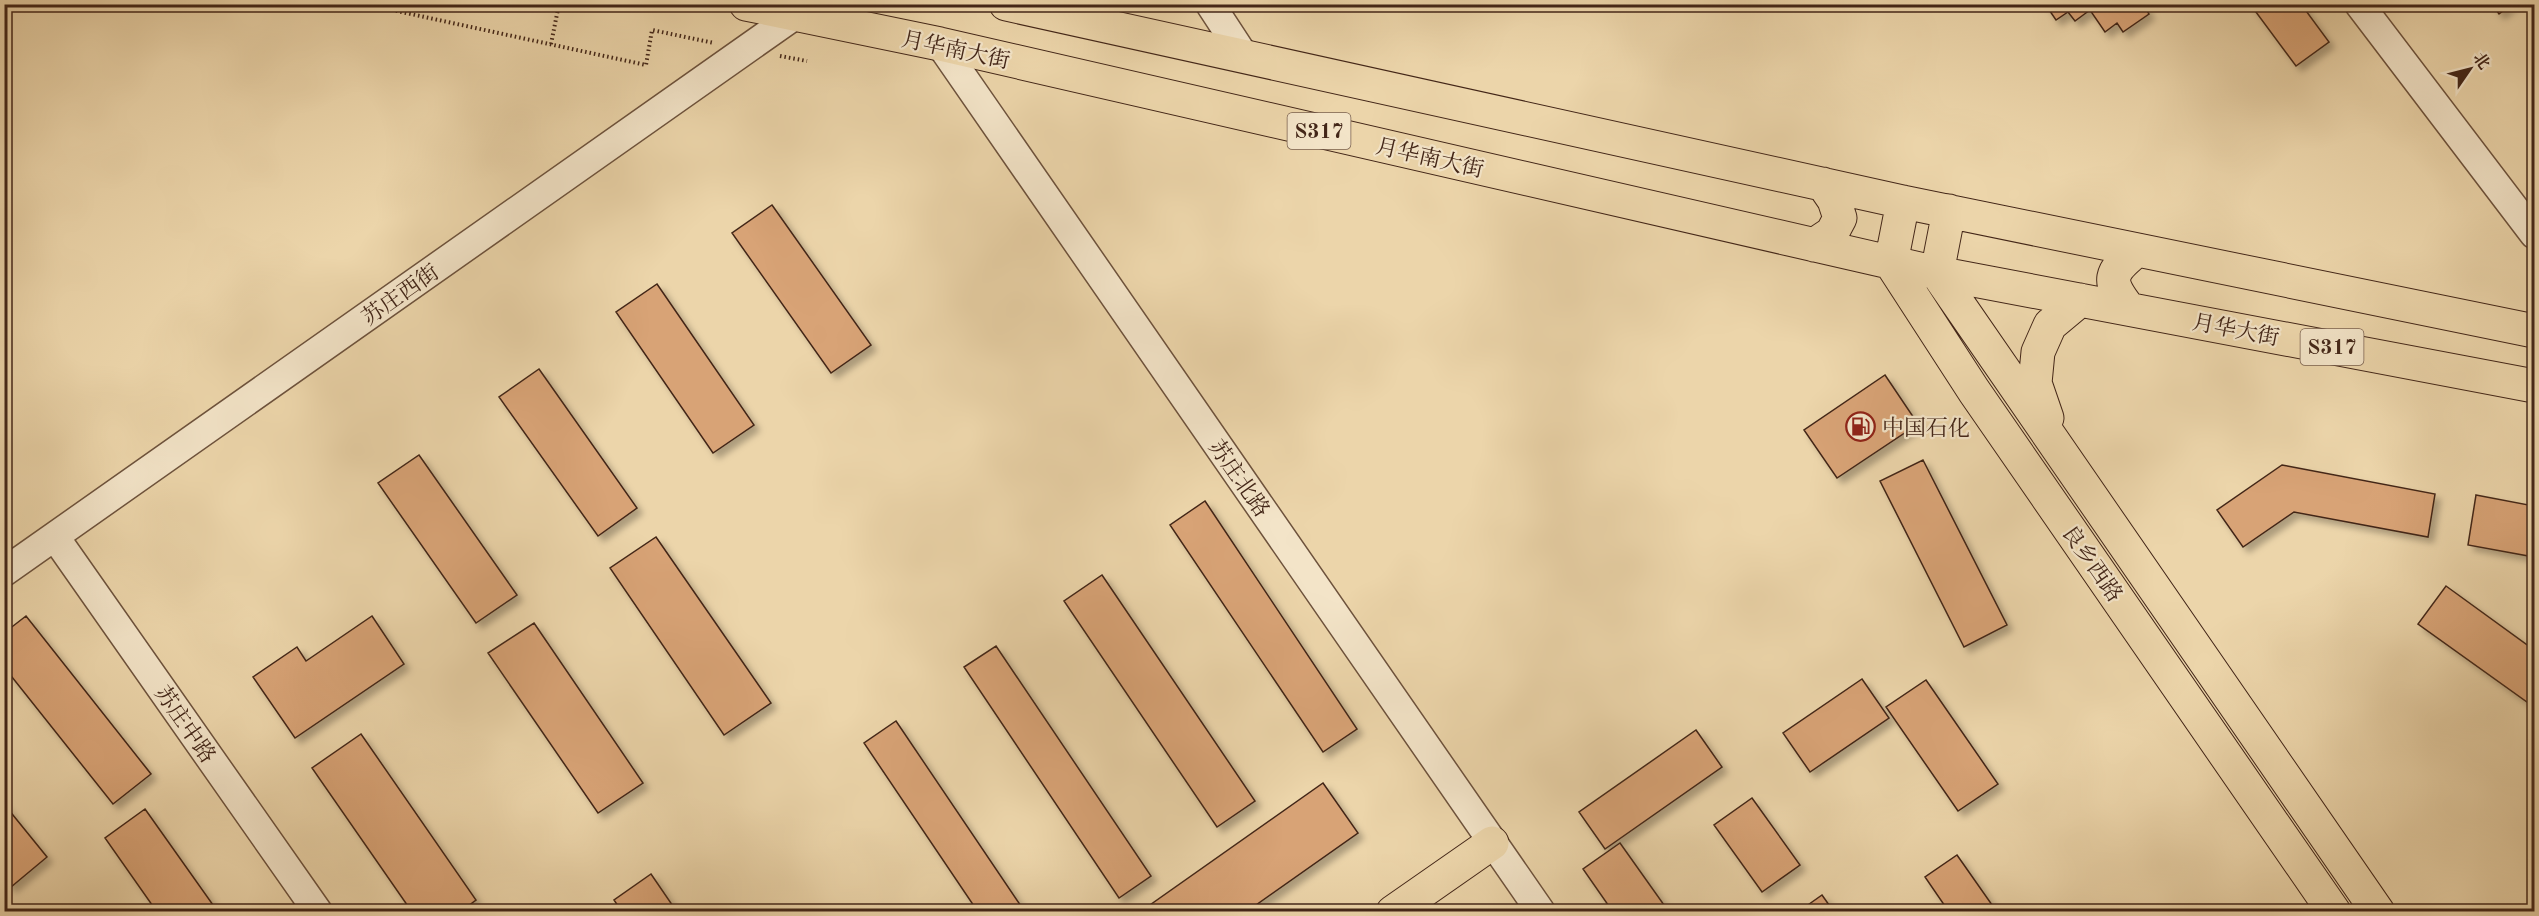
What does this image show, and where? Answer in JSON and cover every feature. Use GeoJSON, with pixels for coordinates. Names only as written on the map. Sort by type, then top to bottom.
{"type":"FeatureCollection","features":[{"type":"Feature","properties":{"kind":"main road","name":"月华南大街"},"geometry":{"type":"LineString","coordinates":[[746,4],[940,44],[1937,273]]}},
{"type":"Feature","properties":{"kind":"main road","name":"S317"},"geometry":{"type":"LineString","coordinates":[[1005,4],[1903,202],[2535,331]]}},
{"type":"Feature","properties":{"kind":"main road"},"geometry":{"type":"LineString","coordinates":[[1814,245],[1832,233],[1840,218],[1838,209],[1823,184]]}},
{"type":"Feature","properties":{"kind":"main road"},"geometry":{"type":"LineString","coordinates":[[1891,263],[1903,202]]}},
{"type":"Feature","properties":{"kind":"main road"},"geometry":{"type":"LineString","coordinates":[[1937,273],[1949,211]]}},
{"type":"Feature","properties":{"kind":"main road"},"geometry":{"type":"LineString","coordinates":[[2129,309],[2116,293],[2112,277],[2116,268],[2137,250]]}},
{"type":"Feature","properties":{"kind":"main road","name":"良乡西路"},"geometry":{"type":"LineString","coordinates":[[1891,263],[1974,391],[2334,912]]}},
{"type":"Feature","properties":{"kind":"main road","name":"良乡西路"},"geometry":{"type":"LineString","coordinates":[[1937,273],[2378,912]]}},
{"type":"Feature","properties":{"kind":"main road","name":"月华大街"},"geometry":{"type":"LineString","coordinates":[[1937,273],[2535,386]]}},
{"type":"Feature","properties":{"kind":"main road"},"geometry":{"type":"LineString","coordinates":[[2054,443],[2035,383],[2038,352],[2050,325],[2080,300]]}},
{"type":"Feature","properties":{"kind":"main road"},"geometry":{"type":"LineString","coordinates":[[1393,912],[1492,843]]}},
{"type":"Feature","properties":{"kind":"street"},"geometry":{"type":"LineString","coordinates":[[1210,4],[1244,56]]}},
{"type":"Feature","properties":{"kind":"street"},"geometry":{"type":"LineString","coordinates":[[2359,4],[2535,234]]}},
{"type":"Feature","properties":{"kind":"street","name":"苏庄西街"},"geometry":{"type":"LineString","coordinates":[[4,572],[795,15]]}},
{"type":"Feature","properties":{"kind":"street","name":"苏庄北路"},"geometry":{"type":"LineString","coordinates":[[940,44],[1541,912]]}},
{"type":"Feature","properties":{"kind":"street","name":"苏庄中路"},"geometry":{"type":"LineString","coordinates":[[55,537],[318,912]]}},
{"type":"Feature","properties":{"kind":"path"},"geometry":{"type":"LineString","coordinates":[[551,44],[560,4]]}},
{"type":"Feature","properties":{"kind":"path"},"geometry":{"type":"LineString","coordinates":[[374,6],[646,65],[652,30],[713,42]]}},
{"type":"Feature","properties":{"kind":"building"},"geometry":{"type":"Polygon","coordinates":[[[2045,4],[2143,4],[2149,14],[2123,32],[2117,23],[2105,32],[2090,10],[2075,21],[2068,12],[2056,20],[2045,4]]]}},
{"type":"Feature","properties":{"kind":"building"},"geometry":{"type":"Polygon","coordinates":[[[2250,4],[2301,4],[2329,42],[2296,66],[2250,4]]]}},
{"type":"Feature","properties":{"kind":"building"},"geometry":{"type":"Polygon","coordinates":[[[2492,4],[2512,4],[2499,14],[2492,4]]]}},
{"type":"Feature","properties":{"kind":"building"},"geometry":{"type":"Polygon","coordinates":[[[772,205],[871,345],[831,373],[732,233],[772,205]]]}},
{"type":"Feature","properties":{"kind":"building"},"geometry":{"type":"Polygon","coordinates":[[[657,284],[754,425],[713,453],[616,312],[657,284]]]}},
{"type":"Feature","properties":{"kind":"building"},"geometry":{"type":"Polygon","coordinates":[[[539,369],[637,508],[598,536],[499,397],[539,369]]]}},
{"type":"Feature","properties":{"kind":"building","name":"中国石化"},"geometry":{"type":"Polygon","coordinates":[[[1885,375],[1918,424],[1837,478],[1804,430],[1885,375]]]}},
{"type":"Feature","properties":{"kind":"building"},"geometry":{"type":"Polygon","coordinates":[[[419,455],[517,595],[476,623],[378,483],[419,455]]]}},
{"type":"Feature","properties":{"kind":"building"},"geometry":{"type":"Polygon","coordinates":[[[1923,460],[2007,625],[1964,647],[1880,481],[1923,460]]]}},
{"type":"Feature","properties":{"kind":"building"},"geometry":{"type":"Polygon","coordinates":[[[2282,465],[2435,494],[2428,537],[2294,512],[2243,547],[2217,510],[2282,465]]]}},
{"type":"Feature","properties":{"kind":"building"},"geometry":{"type":"Polygon","coordinates":[[[2476,495],[2534,506],[2534,557],[2468,545],[2476,495]]]}},
{"type":"Feature","properties":{"kind":"building"},"geometry":{"type":"Polygon","coordinates":[[[1205,501],[1357,729],[1323,752],[1170,525],[1205,501]]]}},
{"type":"Feature","properties":{"kind":"building"},"geometry":{"type":"Polygon","coordinates":[[[656,537],[771,703],[724,735],[610,568],[656,537]]]}},
{"type":"Feature","properties":{"kind":"building"},"geometry":{"type":"Polygon","coordinates":[[[1102,575],[1255,801],[1217,827],[1064,601],[1102,575]]]}},
{"type":"Feature","properties":{"kind":"building"},"geometry":{"type":"Polygon","coordinates":[[[2446,586],[2534,650],[2534,707],[2418,624],[2446,586]]]}},
{"type":"Feature","properties":{"kind":"building"},"geometry":{"type":"Polygon","coordinates":[[[26,616],[151,774],[113,804],[4,667],[4,633],[26,616]]]}},
{"type":"Feature","properties":{"kind":"building"},"geometry":{"type":"Polygon","coordinates":[[[372,616],[404,664],[295,738],[253,677],[297,647],[306,661],[372,616]]]}},
{"type":"Feature","properties":{"kind":"building"},"geometry":{"type":"Polygon","coordinates":[[[534,623],[643,783],[598,813],[488,653],[534,623]]]}},
{"type":"Feature","properties":{"kind":"building"},"geometry":{"type":"Polygon","coordinates":[[[996,646],[1151,876],[1119,898],[964,667],[996,646]]]}},
{"type":"Feature","properties":{"kind":"building"},"geometry":{"type":"Polygon","coordinates":[[[1862,679],[1889,718],[1810,772],[1783,733],[1862,679]]]}},
{"type":"Feature","properties":{"kind":"building"},"geometry":{"type":"Polygon","coordinates":[[[1926,680],[1998,784],[1958,811],[1886,707],[1926,680]]]}},
{"type":"Feature","properties":{"kind":"building"},"geometry":{"type":"Polygon","coordinates":[[[896,721],[1025,912],[978,912],[864,743],[896,721]]]}},
{"type":"Feature","properties":{"kind":"building"},"geometry":{"type":"Polygon","coordinates":[[[1696,730],[1722,767],[1605,849],[1579,812],[1696,730]]]}},
{"type":"Feature","properties":{"kind":"building"},"geometry":{"type":"Polygon","coordinates":[[[361,734],[476,900],[460,912],[412,912],[312,768],[361,734]]]}},
{"type":"Feature","properties":{"kind":"building"},"geometry":{"type":"Polygon","coordinates":[[[1323,783],[1358,833],[1246,912],[1140,912],[1323,783]]]}},
{"type":"Feature","properties":{"kind":"building"},"geometry":{"type":"Polygon","coordinates":[[[1752,798],[1800,865],[1762,892],[1714,825],[1752,798]]]}},
{"type":"Feature","properties":{"kind":"building"},"geometry":{"type":"Polygon","coordinates":[[[4,804],[47,857],[11,887],[4,880],[4,804]]]}},
{"type":"Feature","properties":{"kind":"building"},"geometry":{"type":"Polygon","coordinates":[[[145,809],[218,912],[157,912],[105,838],[145,809]]]}},
{"type":"Feature","properties":{"kind":"building"},"geometry":{"type":"Polygon","coordinates":[[[1620,843],[1669,912],[1613,912],[1583,869],[1620,843]]]}},
{"type":"Feature","properties":{"kind":"building"},"geometry":{"type":"Polygon","coordinates":[[[1957,855],[1997,912],[1949,912],[1925,877],[1957,855]]]}},
{"type":"Feature","properties":{"kind":"building"},"geometry":{"type":"Polygon","coordinates":[[[651,874],[677,912],[622,912],[614,900],[651,874]]]}},
{"type":"Feature","properties":{"kind":"building"},"geometry":{"type":"Polygon","coordinates":[[[1822,895],[1834,912],[1798,912],[1822,895]]]}},
{"type":"Feature","properties":{"kind":"place","name":"中国石化"},"geometry":{"type":"Point","coordinates":[1861,427]}}]}
